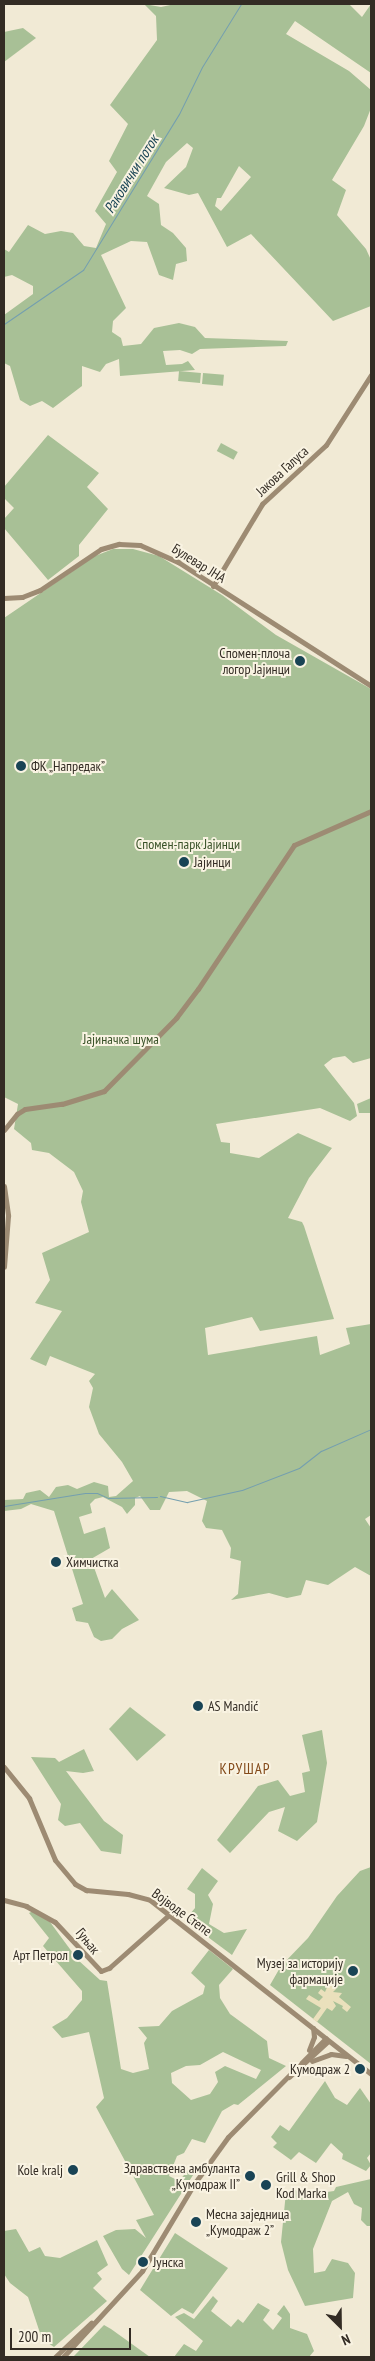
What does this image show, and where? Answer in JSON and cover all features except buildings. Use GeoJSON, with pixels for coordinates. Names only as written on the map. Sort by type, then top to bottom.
{"type":"FeatureCollection","features":[{"type":"Feature","properties":{"kind":"street","name":"Јакова Галуса"},"geometry":{"type":"LineString","coordinates":[[213,586],[262,504],[326,445],[371,375]]}},
{"type":"Feature","properties":{"kind":"street","name":"Булевар ЈНА"},"geometry":{"type":"LineString","coordinates":[[4,598],[22,597],[40,590],[92,553],[119,544],[155,550],[371,686]]}},
{"type":"Feature","properties":{"kind":"street"},"geometry":{"type":"LineString","coordinates":[[4,1130],[13,1118],[25,1109],[62,1104],[104,1091],[176,1018],[198,990],[294,846],[371,811]]}},
{"type":"Feature","properties":{"kind":"street"},"geometry":{"type":"LineString","coordinates":[[4,1186],[8,1228],[4,1267]]}},
{"type":"Feature","properties":{"kind":"street","name":"Војводе Степе"},"geometry":{"type":"LineString","coordinates":[[4,1767],[29,1798],[55,1860],[70,1880],[86,1890],[140,1896],[169,1914],[371,2074]]}},
{"type":"Feature","properties":{"kind":"street","name":"Гуњак"},"geometry":{"type":"LineString","coordinates":[[4,1900],[26,1906],[55,1922],[95,1968],[103,1971],[169,1914]]}},
{"type":"Feature","properties":{"kind":"street"},"geometry":{"type":"LineString","coordinates":[[308,2053],[314,2037],[313,2027]]}},
{"type":"Feature","properties":{"kind":"street"},"geometry":{"type":"LineString","coordinates":[[63,2357],[149,2260],[209,2161],[269,2093],[308,2053],[327,2039]]}},
{"type":"Feature","properties":{"kind":"street"},"geometry":{"type":"LineString","coordinates":[[269,2093],[302,2066],[327,2039]]}},
{"type":"Feature","properties":{"kind":"street"},"geometry":{"type":"LineString","coordinates":[[302,2066],[327,2055],[349,2057]]}},
{"type":"Feature","properties":{"kind":"street"},"geometry":{"type":"LineString","coordinates":[[54,2357],[63,2347],[100,2317]]}},
{"type":"Feature","properties":{"kind":"green space"},"geometry":{"type":"Polygon","coordinates":[[[144,4],[161,7],[175,4],[349,4],[362,17],[371,4],[371,73],[295,21],[286,34],[349,71],[371,90],[371,108],[364,126],[332,180],[346,190],[337,215],[366,249],[371,260],[371,306],[333,321],[251,234],[227,247],[198,193],[189,195],[164,188],[186,167],[193,148],[187,143],[166,162],[147,196],[159,204],[161,225],[173,233],[186,248],[187,261],[176,264],[173,280],[159,275],[147,242],[131,241],[101,255],[126,308],[113,321],[112,332],[121,338],[123,346],[141,344],[154,328],[179,323],[195,327],[205,338],[288,341],[286,346],[200,349],[192,354],[180,350],[163,351],[166,365],[182,364],[188,361],[195,370],[120,376],[119,359],[106,364],[100,372],[82,366],[82,386],[53,408],[42,401],[30,406],[20,400],[10,366],[4,363],[4,315],[33,294],[33,286],[12,275],[4,277],[4,249],[9,252],[28,225],[45,234],[61,231],[73,233],[84,246],[96,248],[106,224],[95,211],[117,172],[109,161],[128,124],[110,105],[157,40],[156,16],[144,4]],[[239,166],[221,198],[217,198],[215,206],[221,211],[251,177],[239,166]]]}},
{"type":"Feature","properties":{"kind":"green space"},"geometry":{"type":"Polygon","coordinates":[[[23,28],[36,38],[4,62],[4,32],[23,28]]]}},
{"type":"Feature","properties":{"kind":"green space"},"geometry":{"type":"Polygon","coordinates":[[[179,371],[201,373],[200,383],[178,381],[179,371]]]}},
{"type":"Feature","properties":{"kind":"green space"},"geometry":{"type":"Polygon","coordinates":[[[203,373],[224,375],[223,386],[202,384],[203,373]]]}},
{"type":"Feature","properties":{"kind":"green space"},"geometry":{"type":"Polygon","coordinates":[[[48,435],[99,473],[87,487],[108,509],[79,545],[79,556],[48,580],[4,528],[4,519],[14,508],[4,498],[4,487],[48,435]]]}},
{"type":"Feature","properties":{"kind":"green space"},"geometry":{"type":"Polygon","coordinates":[[[221,443],[238,452],[234,460],[217,451],[221,443]]]}},
{"type":"Feature","properties":{"kind":"green space"},"geometry":{"type":"Polygon","coordinates":[[[113,549],[133,549],[159,556],[222,595],[276,635],[371,689],[371,1058],[353,1063],[345,1056],[333,1058],[324,1065],[354,1103],[357,1116],[350,1121],[320,1108],[216,1124],[221,1142],[230,1143],[230,1153],[259,1158],[298,1133],[332,1148],[309,1178],[288,1218],[302,1222],[304,1226],[334,1319],[260,1331],[252,1317],[205,1328],[208,1355],[317,1336],[320,1355],[350,1344],[346,1328],[371,1324],[371,1515],[365,1519],[371,1528],[371,1576],[355,1567],[328,1585],[306,1580],[301,1595],[287,1598],[269,1593],[231,1600],[238,1594],[241,1561],[230,1558],[231,1548],[222,1530],[206,1528],[202,1521],[207,1501],[187,1491],[169,1492],[160,1510],[150,1510],[140,1496],[135,1498],[135,1505],[127,1514],[122,1507],[103,1497],[95,1499],[90,1504],[92,1513],[79,1517],[84,1534],[105,1527],[110,1548],[91,1559],[105,1598],[112,1589],[139,1620],[122,1629],[112,1639],[101,1641],[94,1637],[88,1623],[76,1621],[72,1608],[83,1604],[54,1511],[31,1504],[21,1509],[4,1511],[4,1500],[23,1499],[26,1493],[40,1490],[49,1497],[56,1487],[68,1485],[77,1489],[94,1482],[108,1486],[109,1497],[116,1496],[133,1481],[122,1462],[99,1434],[89,1407],[93,1388],[89,1381],[95,1374],[50,1356],[46,1366],[30,1359],[62,1311],[35,1303],[50,1280],[42,1253],[89,1232],[81,1202],[83,1191],[74,1172],[49,1153],[32,1150],[31,1143],[14,1129],[18,1104],[4,1097],[4,618],[95,556],[113,549]]]}},
{"type":"Feature","properties":{"kind":"green space"},"geometry":{"type":"Polygon","coordinates":[[[371,1098],[371,1113],[359,1113],[357,1104],[371,1098]]]}},
{"type":"Feature","properties":{"kind":"green space"},"geometry":{"type":"Polygon","coordinates":[[[130,1707],[166,1735],[137,1761],[109,1729],[130,1707]]]}},
{"type":"Feature","properties":{"kind":"green space"},"geometry":{"type":"Polygon","coordinates":[[[322,1730],[327,1763],[317,1822],[297,1841],[278,1831],[285,1807],[269,1812],[230,1853],[217,1840],[258,1786],[278,1780],[290,1796],[305,1792],[302,1773],[310,1771],[302,1735],[322,1730]]]}},
{"type":"Feature","properties":{"kind":"green space"},"geometry":{"type":"Polygon","coordinates":[[[84,1749],[94,1771],[83,1773],[66,1771],[104,1821],[123,1835],[121,1854],[101,1851],[80,1823],[65,1826],[58,1820],[61,1804],[31,1757],[55,1758],[59,1762],[84,1749]]]}},
{"type":"Feature","properties":{"kind":"green space"},"geometry":{"type":"Polygon","coordinates":[[[371,1867],[371,2064],[270,1985],[281,1966],[308,1938],[337,1896],[360,1871],[371,1867]]]}},
{"type":"Feature","properties":{"kind":"green space"},"geometry":{"type":"Polygon","coordinates":[[[202,1868],[218,1881],[208,1895],[213,1904],[209,1924],[224,1933],[247,1929],[232,1955],[185,1920],[195,1908],[195,1894],[187,1889],[202,1868]]]}},
{"type":"Feature","properties":{"kind":"green space"},"geometry":{"type":"Polygon","coordinates":[[[33,1911],[50,1922],[78,1960],[100,1980],[107,1981],[121,2069],[133,2073],[149,2069],[144,2043],[147,2038],[138,2027],[159,2026],[172,2011],[203,1994],[205,1986],[191,1973],[209,1950],[233,1969],[219,1985],[220,1998],[230,2014],[267,2041],[269,2058],[286,2066],[238,2105],[234,2104],[222,2111],[205,2143],[192,2139],[184,2153],[177,2156],[169,2176],[179,2181],[189,2169],[195,2172],[129,2275],[122,2269],[103,2236],[116,2230],[135,2229],[146,2238],[136,2220],[154,2215],[96,2107],[104,2098],[89,2032],[62,2038],[52,2027],[67,2018],[82,2000],[82,1991],[43,1946],[49,1938],[29,1913],[33,1911]],[[223,2052],[200,2065],[186,2066],[171,2073],[172,2083],[191,2100],[210,2094],[218,2082],[215,2072],[225,2066],[256,2079],[261,2070],[223,2052]]]}},
{"type":"Feature","properties":{"kind":"green space"},"geometry":{"type":"Polygon","coordinates":[[[325,2081],[335,2098],[347,2105],[360,2088],[371,2104],[371,2153],[367,2158],[371,2165],[366,2171],[342,2159],[343,2154],[331,2143],[316,2163],[299,2152],[291,2160],[273,2147],[277,2143],[271,2137],[280,2125],[289,2131],[325,2081]]]}},
{"type":"Feature","properties":{"kind":"green space"},"geometry":{"type":"Polygon","coordinates":[[[371,2179],[371,2226],[367,2226],[361,2220],[362,2208],[354,2204],[348,2192],[332,2201],[313,2249],[314,2273],[325,2271],[332,2259],[348,2263],[355,2273],[353,2298],[305,2306],[288,2270],[281,2242],[286,2192],[296,2190],[298,2194],[307,2195],[334,2191],[336,2187],[371,2179]]]}},
{"type":"Feature","properties":{"kind":"green space"},"geometry":{"type":"Polygon","coordinates":[[[16,2229],[29,2252],[40,2247],[45,2256],[60,2258],[97,2240],[108,2265],[97,2273],[102,2279],[93,2288],[107,2301],[54,2347],[42,2339],[28,2297],[10,2283],[4,2274],[4,2231],[16,2229]]]}},
{"type":"Feature","properties":{"kind":"green space"},"geometry":{"type":"Polygon","coordinates":[[[175,2233],[228,2268],[193,2314],[182,2308],[171,2316],[140,2290],[175,2233]]]}},
{"type":"Feature","properties":{"kind":"green space"},"geometry":{"type":"Polygon","coordinates":[[[213,2296],[218,2301],[211,2311],[231,2327],[238,2319],[243,2323],[258,2303],[270,2310],[263,2320],[273,2330],[282,2318],[277,2314],[284,2305],[290,2314],[290,2328],[307,2334],[314,2351],[309,2357],[174,2357],[184,2344],[196,2351],[203,2341],[175,2317],[184,2313],[194,2319],[213,2296]]]}},
{"type":"Feature","properties":{"kind":"green space"},"geometry":{"type":"Polygon","coordinates":[[[104,2325],[111,2329],[150,2357],[73,2357],[104,2325]]]}},
{"type":"Feature","properties":{"kind":"shaded area"},"geometry":{"type":"Polygon","coordinates":[[[329,1983],[336,1989],[333,1992],[342,1993],[339,1997],[351,2007],[347,2012],[342,2008],[343,2006],[333,2001],[336,2006],[332,2011],[327,2008],[317,2022],[313,2019],[321,2008],[306,1999],[309,1995],[319,2001],[323,1997],[318,1993],[321,1989],[325,1992],[329,1983]]]}},
{"type":"Feature","properties":{"kind":"waterway","name":"Раковички поток"},"geometry":{"type":"LineString","coordinates":[[4,324],[83,270],[179,114],[202,67],[241,4]]}},
{"type":"Feature","properties":{"kind":"waterway"},"geometry":{"type":"LineString","coordinates":[[160,1496],[187,1502],[242,1490],[299,1468],[321,1451],[371,1429]]}},
{"type":"Feature","properties":{"kind":"waterway"},"geometry":{"type":"LineString","coordinates":[[4,1506],[85,1493],[97,1493],[108,1498],[157,1497]]}},
{"type":"Feature","properties":{"kind":"place","name":"Спомен-плоча логор Јајинци"},"geometry":{"type":"Point","coordinates":[300,661]}},
{"type":"Feature","properties":{"kind":"place","name":"ФК „Напредак”"},"geometry":{"type":"Point","coordinates":[21,766]}},
{"type":"Feature","properties":{"kind":"place","name":"Јајинци"},"geometry":{"type":"Point","coordinates":[184,862]}},
{"type":"Feature","properties":{"kind":"place","name":"Химчистка"},"geometry":{"type":"Point","coordinates":[56,1562]}},
{"type":"Feature","properties":{"kind":"place","name":"AS Mandić"},"geometry":{"type":"Point","coordinates":[198,1706]}},
{"type":"Feature","properties":{"kind":"place","name":"Арт Петрол"},"geometry":{"type":"Point","coordinates":[78,1955]}},
{"type":"Feature","properties":{"kind":"place","name":"Музеј за историју фармације"},"geometry":{"type":"Point","coordinates":[353,1971]}},
{"type":"Feature","properties":{"kind":"place","name":"Кумодраж 2"},"geometry":{"type":"Point","coordinates":[360,2069]}},
{"type":"Feature","properties":{"kind":"place","name":"Kole kralj"},"geometry":{"type":"Point","coordinates":[73,2170]}},
{"type":"Feature","properties":{"kind":"place","name":"Здравствена амбуланта „Кумодраж II”"},"geometry":{"type":"Point","coordinates":[250,2176]}},
{"type":"Feature","properties":{"kind":"place","name":"Grill & Shop Kod Marka"},"geometry":{"type":"Point","coordinates":[266,2185]}},
{"type":"Feature","properties":{"kind":"place","name":"Месна заједница „Кумодраж 2”"},"geometry":{"type":"Point","coordinates":[196,2222]}},
{"type":"Feature","properties":{"kind":"place","name":"Јунска"},"geometry":{"type":"Point","coordinates":[143,2262]}},
{"type":"Feature","properties":{"kind":"district","name":"КРУШАР"},"geometry":{"type":"Point","coordinates":[245,1769]}},
{"type":"Feature","properties":{"kind":"park label","name":"Спомен-парк Јајинци"},"geometry":{"type":"Point","coordinates":[188,844]}},
{"type":"Feature","properties":{"kind":"park label","name":"Јајиначка шума"},"geometry":{"type":"Point","coordinates":[121,1039]}}]}
